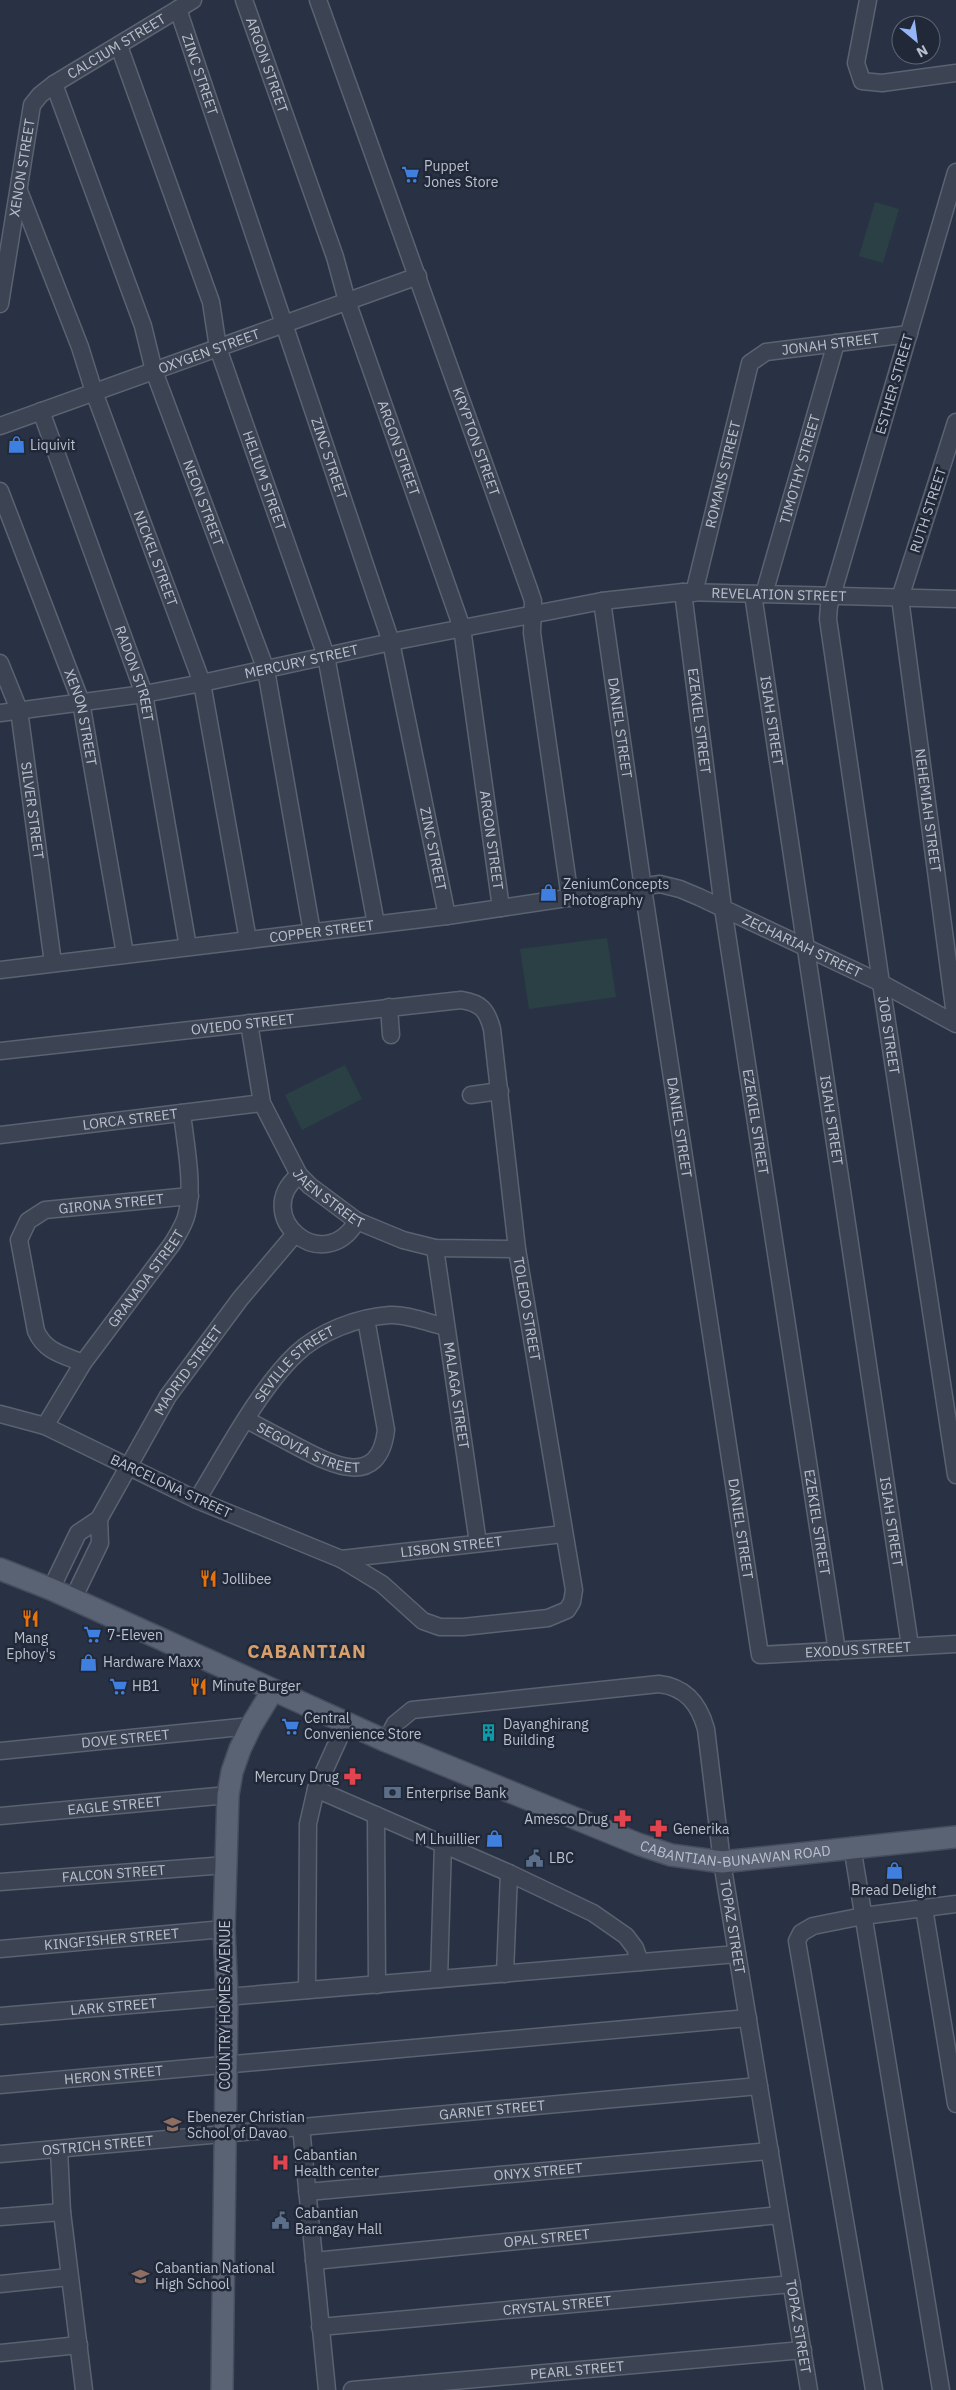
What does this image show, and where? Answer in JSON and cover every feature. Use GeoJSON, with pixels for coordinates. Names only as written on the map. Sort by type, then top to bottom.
{"type":"FeatureCollection","features":[{"type":"Feature","properties":{"kind":"main road","name":"CABANTIAN-BUNAWAN ROAD"},"geometry":{"type":"LineString","coordinates":[[0,1569],[51,1589],[386,1741],[638,1844],[671,1854],[722,1862],[852,1846],[956,1837]]}},
{"type":"Feature","properties":{"kind":"main road","name":"COUNTRY HOMES AVENUE"},"geometry":{"type":"LineString","coordinates":[[222,2390],[227,1997],[224,1930],[228,1795],[234,1765],[251,1726],[273,1690]]}},
{"type":"Feature","properties":{"kind":"street","name":"CALCIUM STREET"},"geometry":{"type":"LineString","coordinates":[[40,95],[54,84],[193,0]]}},
{"type":"Feature","properties":{"kind":"street","name":"ARGON STREET"},"geometry":{"type":"LineString","coordinates":[[244,0],[335,257],[348,301],[462,628],[501,908]]}},
{"type":"Feature","properties":{"kind":"street","name":"KRYPTON STREET"},"geometry":{"type":"LineString","coordinates":[[318,0],[530,592],[533,614],[532,633],[570,898]]}},
{"type":"Feature","properties":{"kind":"street"},"geometry":{"type":"LineString","coordinates":[[868,0],[856,63],[862,81],[882,83],[956,74]]}},
{"type":"Feature","properties":{"kind":"street","name":"ZINC STREET"},"geometry":{"type":"LineString","coordinates":[[178,9],[392,642],[447,916]]}},
{"type":"Feature","properties":{"kind":"street","name":"HELIUM STREET"},"geometry":{"type":"LineString","coordinates":[[119,46],[211,302],[218,348],[326,656],[376,924]]}},
{"type":"Feature","properties":{"kind":"street","name":"NEON STREET"},"geometry":{"type":"LineString","coordinates":[[54,84],[143,326],[154,370],[266,670],[312,932]]}},
{"type":"Feature","properties":{"kind":"street","name":"XENON STREET"},"geometry":{"type":"LineString","coordinates":[[0,304],[29,118],[32,105],[40,95]]}},
{"type":"Feature","properties":{"kind":"street","name":"ESTHER STREET"},"geometry":{"type":"LineString","coordinates":[[832,596],[956,172]]}},
{"type":"Feature","properties":{"kind":"street","name":"NICKEL STREET"},"geometry":{"type":"LineString","coordinates":[[19,191],[80,347],[94,392],[202,684],[248,940]]}},
{"type":"Feature","properties":{"kind":"street","name":"OXYGEN STREET"},"geometry":{"type":"LineString","coordinates":[[0,426],[418,276]]}},
{"type":"Feature","properties":{"kind":"street","name":"JONAH STREET"},"geometry":{"type":"LineString","coordinates":[[754,358],[766,352],[909,334]]}},
{"type":"Feature","properties":{"kind":"street","name":"TIMOTHY STREET"},"geometry":{"type":"LineString","coordinates":[[759,594],[836,343]]}},
{"type":"Feature","properties":{"kind":"street","name":"ROMANS STREET"},"geometry":{"type":"LineString","coordinates":[[689,592],[748,368],[754,358]]}},
{"type":"Feature","properties":{"kind":"street","name":"RADON STREET"},"geometry":{"type":"LineString","coordinates":[[41,411],[144,694],[188,947]]}},
{"type":"Feature","properties":{"kind":"street","name":"RUTH STREET"},"geometry":{"type":"LineString","coordinates":[[900,598],[956,422]]}},
{"type":"Feature","properties":{"kind":"street","name":"XENON STREET"},"geometry":{"type":"LineString","coordinates":[[0,491],[81,702],[125,954]]}},
{"type":"Feature","properties":{"kind":"street","name":"REVELATION STREET"},"geometry":{"type":"LineString","coordinates":[[602,601],[689,592],[956,599]]}},
{"type":"Feature","properties":{"kind":"street","name":"EZEKIEL STREET"},"geometry":{"type":"LineString","coordinates":[[689,592],[723,908],[837,1651]]}},
{"type":"Feature","properties":{"kind":"street","name":"ISIAH STREET"},"geometry":{"type":"LineString","coordinates":[[759,594],[804,948],[910,1646]]}},
{"type":"Feature","properties":{"kind":"street","name":"JOB STREET"},"geometry":{"type":"LineString","coordinates":[[832,596],[828,619],[956,1475]]}},
{"type":"Feature","properties":{"kind":"street","name":"NEHEMIAH STREET"},"geometry":{"type":"LineString","coordinates":[[900,598],[956,1023]]}},
{"type":"Feature","properties":{"kind":"street","name":"MERCURY STREET"},"geometry":{"type":"LineString","coordinates":[[0,713],[144,694],[202,684],[392,642],[602,601]]}},
{"type":"Feature","properties":{"kind":"street","name":"DANIEL STREET"},"geometry":{"type":"LineString","coordinates":[[602,601],[643,888],[760,1655]]}},
{"type":"Feature","properties":{"kind":"street","name":"SILVER STREET"},"geometry":{"type":"LineString","coordinates":[[0,663],[19,710],[53,963]]}},
{"type":"Feature","properties":{"kind":"street","name":"ZECHARIAH STREET"},"geometry":{"type":"LineString","coordinates":[[643,888],[668,885],[723,908],[881,983],[956,1023]]}},
{"type":"Feature","properties":{"kind":"street","name":"COPPER STREET"},"geometry":{"type":"LineString","coordinates":[[0,970],[447,916],[643,888]]}},
{"type":"Feature","properties":{"kind":"street","name":"OVIEDO STREET"},"geometry":{"type":"LineString","coordinates":[[0,1050],[462,1000],[474,1002],[483,1008]]}},
{"type":"Feature","properties":{"kind":"street"},"geometry":{"type":"LineString","coordinates":[[389,1007],[391,1035]]}},
{"type":"Feature","properties":{"kind":"street","name":"TOLEDO STREET"},"geometry":{"type":"LineString","coordinates":[[483,1008],[488,1015],[492,1029],[517,1249],[563,1534],[574,1590],[572,1602],[567,1610]]}},
{"type":"Feature","properties":{"kind":"street","name":"JAEN STREET"},"geometry":{"type":"LineString","coordinates":[[249,1023],[262,1103],[299,1174],[324,1198],[357,1221],[403,1240],[435,1248],[517,1249]]}},
{"type":"Feature","properties":{"kind":"street"},"geometry":{"type":"LineString","coordinates":[[471,1096],[500,1091]]}},
{"type":"Feature","properties":{"kind":"street","name":"LORCA STREET"},"geometry":{"type":"LineString","coordinates":[[0,1135],[262,1103]]}},
{"type":"Feature","properties":{"kind":"street","name":"GRANADA STREET"},"geometry":{"type":"LineString","coordinates":[[45,1426],[84,1363],[172,1244],[187,1213],[190,1196],[182,1113]]}},
{"type":"Feature","properties":{"kind":"street"},"geometry":{"type":"LineString","coordinates":[[299,1174],[289,1185],[283,1207],[286,1222],[295,1234],[311,1243],[330,1244],[346,1236],[357,1221]]}},
{"type":"Feature","properties":{"kind":"street","name":"GIRONA STREET"},"geometry":{"type":"LineString","coordinates":[[84,1363],[41,1343],[36,1331],[19,1240],[28,1221],[45,1210],[190,1196]]}},
{"type":"Feature","properties":{"kind":"street","name":"MADRID STREET"},"geometry":{"type":"LineString","coordinates":[[51,1589],[78,1533],[99,1519],[127,1466],[168,1396],[199,1353],[295,1234]]}},
{"type":"Feature","properties":{"kind":"street","name":"MALAGA STREET"},"geometry":{"type":"LineString","coordinates":[[435,1248],[478,1542]]}},
{"type":"Feature","properties":{"kind":"street","name":"SEVILLE STREET"},"geometry":{"type":"LineString","coordinates":[[197,1500],[246,1420],[275,1378],[296,1354],[328,1332],[366,1319],[391,1315],[446,1327]]}},
{"type":"Feature","properties":{"kind":"street","name":"SEGOVIA STREET"},"geometry":{"type":"LineString","coordinates":[[246,1420],[332,1464],[354,1468],[366,1465],[377,1457],[384,1447],[386,1430],[366,1319]]}},
{"type":"Feature","properties":{"kind":"street","name":"BARCELONA STREET"},"geometry":{"type":"LineString","coordinates":[[0,1414],[45,1426],[197,1500],[341,1559],[382,1584],[423,1621],[440,1627],[525,1622],[548,1618],[567,1610]]}},
{"type":"Feature","properties":{"kind":"street","name":"MADRID STREET"},"geometry":{"type":"LineString","coordinates":[[73,1599],[100,1543],[99,1519]]}},
{"type":"Feature","properties":{"kind":"street","name":"LISBON STREET"},"geometry":{"type":"LineString","coordinates":[[341,1559],[478,1542],[563,1534]]}},
{"type":"Feature","properties":{"kind":"street","name":"EXODUS STREET"},"geometry":{"type":"LineString","coordinates":[[760,1655],[956,1644]]}},
{"type":"Feature","properties":{"kind":"street","name":"TOPAZ STREET"},"geometry":{"type":"LineString","coordinates":[[386,1741],[395,1724],[412,1710],[659,1684],[671,1685],[688,1696],[702,1718],[722,1862],[809,2390]]}},
{"type":"Feature","properties":{"kind":"street"},"geometry":{"type":"LineString","coordinates":[[307,1990],[308,1824],[316,1789],[346,1723]]}},
{"type":"Feature","properties":{"kind":"street","name":"DOVE STREET"},"geometry":{"type":"LineString","coordinates":[[0,1751],[251,1726]]}},
{"type":"Feature","properties":{"kind":"street"},"geometry":{"type":"LineString","coordinates":[[316,1789],[509,1873],[607,1921],[626,1936],[635,1948],[640,1962]]}},
{"type":"Feature","properties":{"kind":"street","name":"EAGLE STREET"},"geometry":{"type":"LineString","coordinates":[[0,1816],[228,1795]]}},
{"type":"Feature","properties":{"kind":"street"},"geometry":{"type":"LineString","coordinates":[[376,1815],[376,1985]]}},
{"type":"Feature","properties":{"kind":"street"},"geometry":{"type":"LineString","coordinates":[[439,1979],[443,1844]]}},
{"type":"Feature","properties":{"kind":"street"},"geometry":{"type":"LineString","coordinates":[[852,1846],[941,2390]]}},
{"type":"Feature","properties":{"kind":"street","name":"FALCON STREET"},"geometry":{"type":"LineString","coordinates":[[0,1882],[226,1865]]}},
{"type":"Feature","properties":{"kind":"street"},"geometry":{"type":"LineString","coordinates":[[505,1974],[509,1873]]}},
{"type":"Feature","properties":{"kind":"street"},"geometry":{"type":"LineString","coordinates":[[874,2390],[798,1941],[801,1934],[813,1926],[863,1916],[956,1904]]}},
{"type":"Feature","properties":{"kind":"street"},"geometry":{"type":"LineString","coordinates":[[924,1908],[956,2104]]}},
{"type":"Feature","properties":{"kind":"street","name":"KINGFISHER STREET"},"geometry":{"type":"LineString","coordinates":[[0,1949],[224,1930]]}},
{"type":"Feature","properties":{"kind":"street","name":"LARK STREET"},"geometry":{"type":"LineString","coordinates":[[0,2016],[737,1954]]}},
{"type":"Feature","properties":{"kind":"street","name":"HERON STREET"},"geometry":{"type":"LineString","coordinates":[[0,2085],[748,2018]]}},
{"type":"Feature","properties":{"kind":"street","name":"GARNET STREET"},"geometry":{"type":"LineString","coordinates":[[225,2134],[759,2086]]}},
{"type":"Feature","properties":{"kind":"street"},"geometry":{"type":"LineString","coordinates":[[301,2127],[326,2390]]}},
{"type":"Feature","properties":{"kind":"street","name":"OSTRICH STREET"},"geometry":{"type":"LineString","coordinates":[[0,2154],[225,2134]]}},
{"type":"Feature","properties":{"kind":"street"},"geometry":{"type":"LineString","coordinates":[[59,2150],[62,2212],[84,2390]]}},
{"type":"Feature","properties":{"kind":"street","name":"ONYX STREET"},"geometry":{"type":"LineString","coordinates":[[307,2192],[770,2151]]}},
{"type":"Feature","properties":{"kind":"street"},"geometry":{"type":"LineString","coordinates":[[0,2217],[62,2212]]}},
{"type":"Feature","properties":{"kind":"street","name":"OPAL STREET"},"geometry":{"type":"LineString","coordinates":[[314,2261],[780,2215]]}},
{"type":"Feature","properties":{"kind":"street"},"geometry":{"type":"LineString","coordinates":[[0,2284],[69,2277]]}},
{"type":"Feature","properties":{"kind":"street","name":"CRYSTAL STREET"},"geometry":{"type":"LineString","coordinates":[[320,2327],[792,2284]]}},
{"type":"Feature","properties":{"kind":"street"},"geometry":{"type":"LineString","coordinates":[[0,2353],[78,2345]]}},
{"type":"Feature","properties":{"kind":"street","name":"PEARL STREET"},"geometry":{"type":"LineString","coordinates":[[352,2390],[803,2350]]}},
{"type":"Feature","properties":{"kind":"green space"},"geometry":{"type":"Polygon","coordinates":[[[875,202],[899,209],[883,263],[859,256],[875,202]]]}},
{"type":"Feature","properties":{"kind":"green space"},"geometry":{"type":"Polygon","coordinates":[[[607,938],[616,997],[529,1009],[520,949],[607,938]]]}},
{"type":"Feature","properties":{"kind":"green space"},"geometry":{"type":"Polygon","coordinates":[[[345,1065],[362,1099],[302,1130],[285,1095],[345,1065]]]}},
{"type":"Feature","properties":{"kind":"place","name":"Puppet Jones Store"},"geometry":{"type":"Point","coordinates":[410,174]}},
{"type":"Feature","properties":{"kind":"place","name":"Liquivit"},"geometry":{"type":"Point","coordinates":[16,445]}},
{"type":"Feature","properties":{"kind":"place","name":"ZeniumConcepts Photography"},"geometry":{"type":"Point","coordinates":[549,892]}},
{"type":"Feature","properties":{"kind":"place","name":"Jollibee"},"geometry":{"type":"Point","coordinates":[208,1579]}},
{"type":"Feature","properties":{"kind":"place","name":"Mang Ephoy's"},"geometry":{"type":"Point","coordinates":[31,1618]}},
{"type":"Feature","properties":{"kind":"place","name":"7-Eleven"},"geometry":{"type":"Point","coordinates":[93,1635]}},
{"type":"Feature","properties":{"kind":"place","name":"Hardware Maxx"},"geometry":{"type":"Point","coordinates":[89,1662]}},
{"type":"Feature","properties":{"kind":"place","name":"HB1"},"geometry":{"type":"Point","coordinates":[118,1686]}},
{"type":"Feature","properties":{"kind":"place","name":"Minute Burger"},"geometry":{"type":"Point","coordinates":[198,1686]}},
{"type":"Feature","properties":{"kind":"place","name":"Central Convenience Store"},"geometry":{"type":"Point","coordinates":[290,1726]}},
{"type":"Feature","properties":{"kind":"place","name":"Dayanghirang Building"},"geometry":{"type":"Point","coordinates":[489,1732]}},
{"type":"Feature","properties":{"kind":"place","name":"Mercury Drug"},"geometry":{"type":"Point","coordinates":[353,1777]}},
{"type":"Feature","properties":{"kind":"place","name":"Enterprise Bank"},"geometry":{"type":"Point","coordinates":[392,1793]}},
{"type":"Feature","properties":{"kind":"place","name":"Amesco Drug"},"geometry":{"type":"Point","coordinates":[622,1819]}},
{"type":"Feature","properties":{"kind":"place","name":"Generika"},"geometry":{"type":"Point","coordinates":[659,1829]}},
{"type":"Feature","properties":{"kind":"place","name":"M Lhuillier"},"geometry":{"type":"Point","coordinates":[494,1839]}},
{"type":"Feature","properties":{"kind":"place","name":"LBC"},"geometry":{"type":"Point","coordinates":[535,1858]}},
{"type":"Feature","properties":{"kind":"place","name":"Bread Delight"},"geometry":{"type":"Point","coordinates":[894,1870]}},
{"type":"Feature","properties":{"kind":"place","name":"Ebenezer Christian School of Davao"},"geometry":{"type":"Point","coordinates":[173,2125]}},
{"type":"Feature","properties":{"kind":"place","name":"Cabantian Health center"},"geometry":{"type":"Point","coordinates":[280,2163]}},
{"type":"Feature","properties":{"kind":"place","name":"Cabantian Barangay Hall"},"geometry":{"type":"Point","coordinates":[281,2221]}},
{"type":"Feature","properties":{"kind":"place","name":"Cabantian National High School"},"geometry":{"type":"Point","coordinates":[141,2276]}},
{"type":"Feature","properties":{"kind":"district","name":"CABANTIAN"},"geometry":{"type":"Point","coordinates":[307,1651]}}]}
